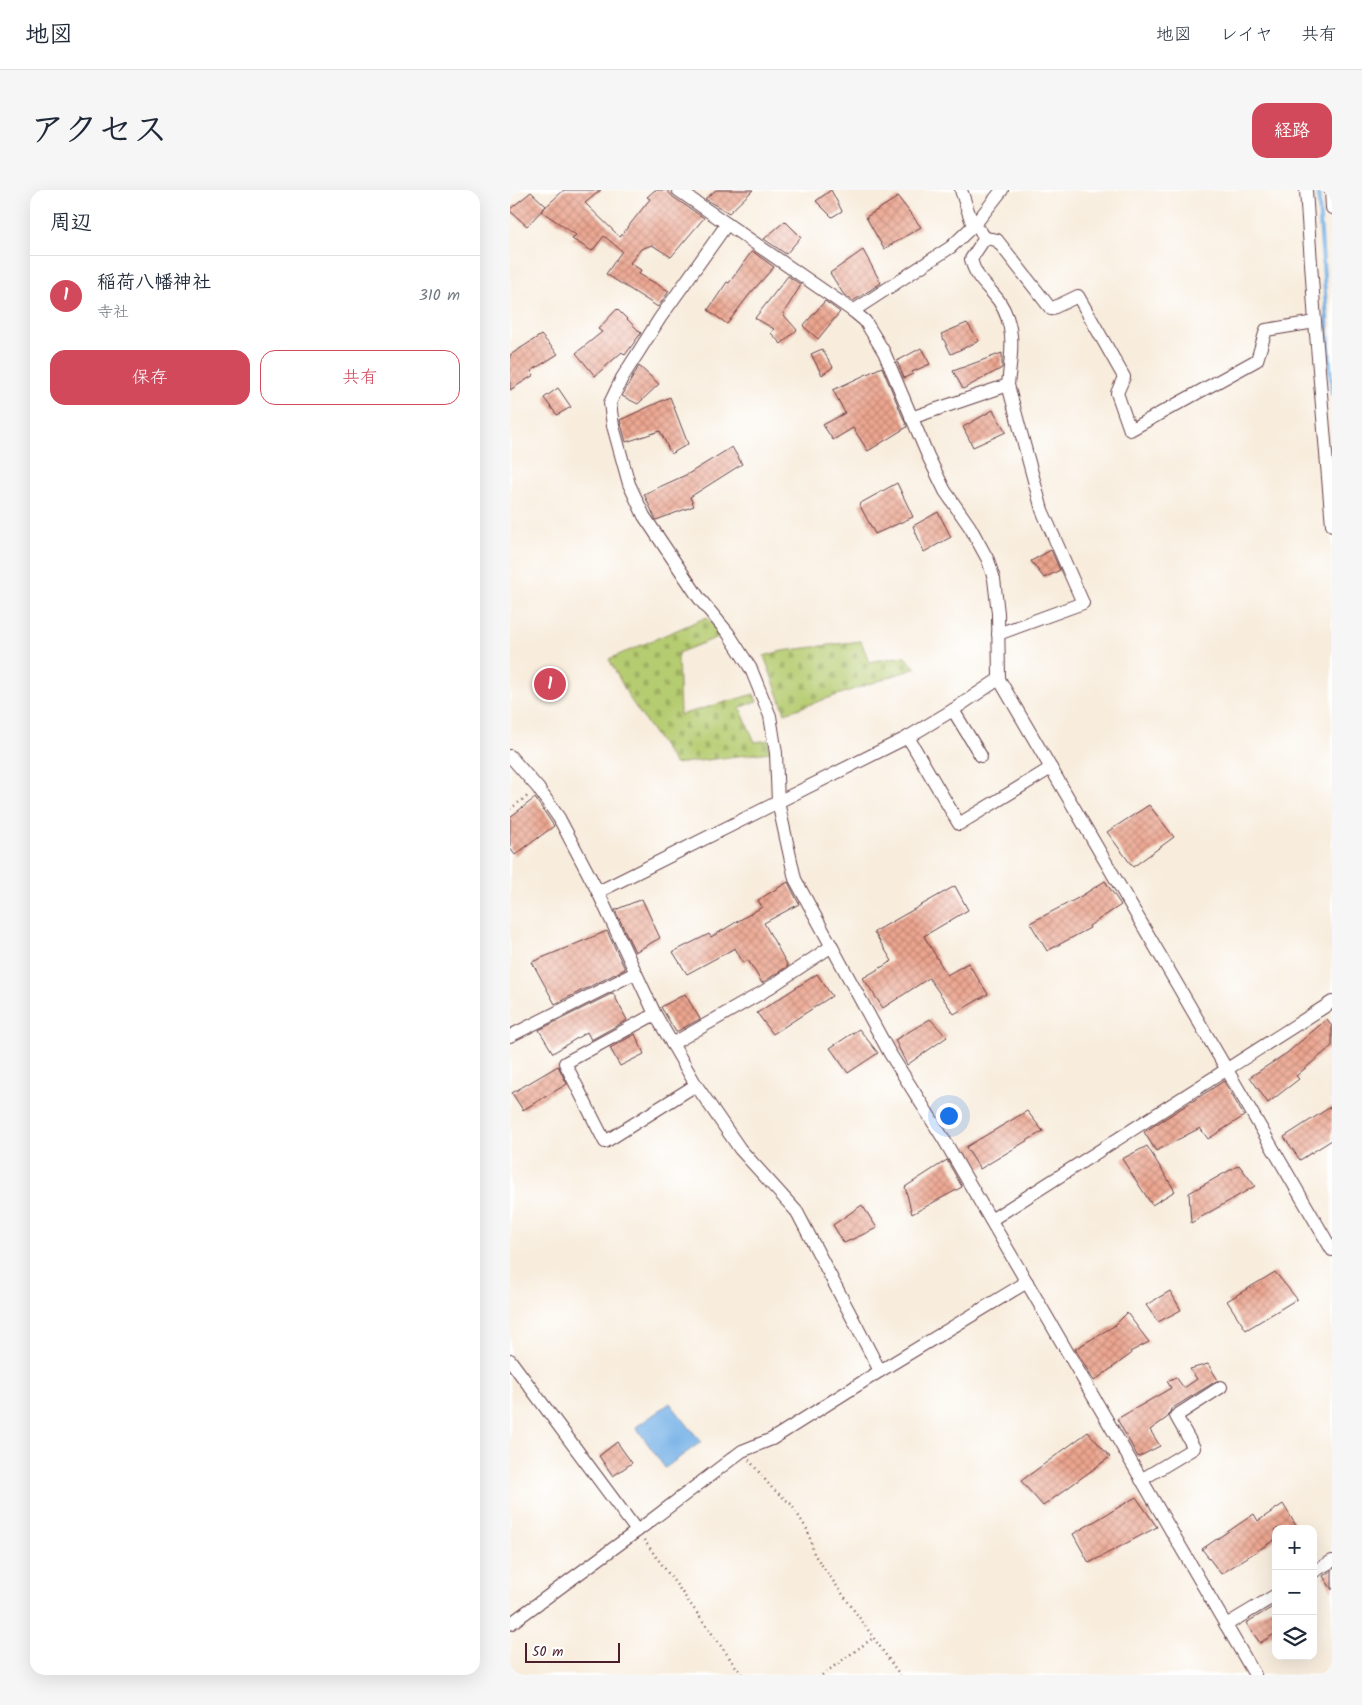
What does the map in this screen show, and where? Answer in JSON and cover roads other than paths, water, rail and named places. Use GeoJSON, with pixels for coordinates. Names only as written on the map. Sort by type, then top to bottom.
{"type":"FeatureCollection","features":[{"type":"Feature","properties":{"kind":"street"},"geometry":{"type":"LineString","coordinates":[[678,190],[865,321],[884,352],[911,418],[945,491],[970,527],[988,560],[994,579],[998,613],[999,679],[1332,1250]]}},
{"type":"Feature","properties":{"kind":"street"},"geometry":{"type":"LineString","coordinates":[[961,190],[974,225],[985,238],[996,240],[1051,309],[1078,296],[1124,377],[1117,394],[1130,430],[1257,360],[1266,330],[1315,322]]}},
{"type":"Feature","properties":{"kind":"street"},"geometry":{"type":"LineString","coordinates":[[853,311],[951,247],[974,225],[1002,190]]}},
{"type":"Feature","properties":{"kind":"street"},"geometry":{"type":"LineString","coordinates":[[1306,190],[1332,525]]}},
{"type":"Feature","properties":{"kind":"street"},"geometry":{"type":"LineString","coordinates":[[1331,190],[1332,208]]}},
{"type":"Feature","properties":{"kind":"street"},"geometry":{"type":"LineString","coordinates":[[727,224],[660,318],[622,378],[610,402],[613,426],[629,484],[644,516],[699,598],[728,633],[751,669],[770,716],[776,752],[778,802],[795,880],[889,1052],[943,1138],[1255,1675]]}},
{"type":"Feature","properties":{"kind":"street"},"geometry":{"type":"LineString","coordinates":[[985,238],[971,259],[974,270],[999,301],[1006,314],[1012,338],[1008,385],[1042,510],[1083,603],[998,634]]}},
{"type":"Feature","properties":{"kind":"street"},"geometry":{"type":"LineString","coordinates":[[911,418],[1008,385]]}},
{"type":"Feature","properties":{"kind":"street"},"geometry":{"type":"LineString","coordinates":[[598,892],[908,736],[953,710],[999,679]]}},
{"type":"Feature","properties":{"kind":"street"},"geometry":{"type":"LineString","coordinates":[[953,710],[981,756]]}},
{"type":"Feature","properties":{"kind":"street"},"geometry":{"type":"LineString","coordinates":[[908,736],[959,824],[1051,768]]}},
{"type":"Feature","properties":{"kind":"street"},"geometry":{"type":"LineString","coordinates":[[510,756],[538,788],[559,818],[598,892],[655,1014],[696,1085],[740,1149],[797,1212],[880,1371]]}},
{"type":"Feature","properties":{"kind":"street"},"geometry":{"type":"LineString","coordinates":[[672,1044],[763,992],[832,946]]}},
{"type":"Feature","properties":{"kind":"street"},"geometry":{"type":"LineString","coordinates":[[510,1036],[635,973]]}},
{"type":"Feature","properties":{"kind":"street"},"geometry":{"type":"LineString","coordinates":[[991,1220],[1332,1002]]}},
{"type":"Feature","properties":{"kind":"street"},"geometry":{"type":"LineString","coordinates":[[655,1014],[565,1063],[605,1142],[696,1085]]}},
{"type":"Feature","properties":{"kind":"street"},"geometry":{"type":"LineString","coordinates":[[510,1624],[742,1451],[772,1439],[1027,1282]]}},
{"type":"Feature","properties":{"kind":"street"},"geometry":{"type":"LineString","coordinates":[[510,1360],[637,1531]]}},
{"type":"Feature","properties":{"kind":"street"},"geometry":{"type":"LineString","coordinates":[[1141,1480],[1194,1448],[1176,1416],[1221,1388]]}},
{"type":"Feature","properties":{"kind":"street"},"geometry":{"type":"LineString","coordinates":[[1316,1570],[1332,1561]]}},
{"type":"Feature","properties":{"kind":"street"},"geometry":{"type":"LineString","coordinates":[[1226,1625],[1272,1597]]}},
{"type":"Feature","properties":{"kind":"water"},"geometry":{"type":"Polygon","coordinates":[[[670,1403],[701,1442],[665,1468],[636,1427],[670,1403]]]}},
{"type":"Feature","properties":{"kind":"waterway"},"geometry":{"type":"LineString","coordinates":[[1318,190],[1332,394]]}},
{"type":"Feature","properties":{"kind":"place","name":"稲荷八幡神社"},"geometry":{"type":"Point","coordinates":[550,684]}}]}
